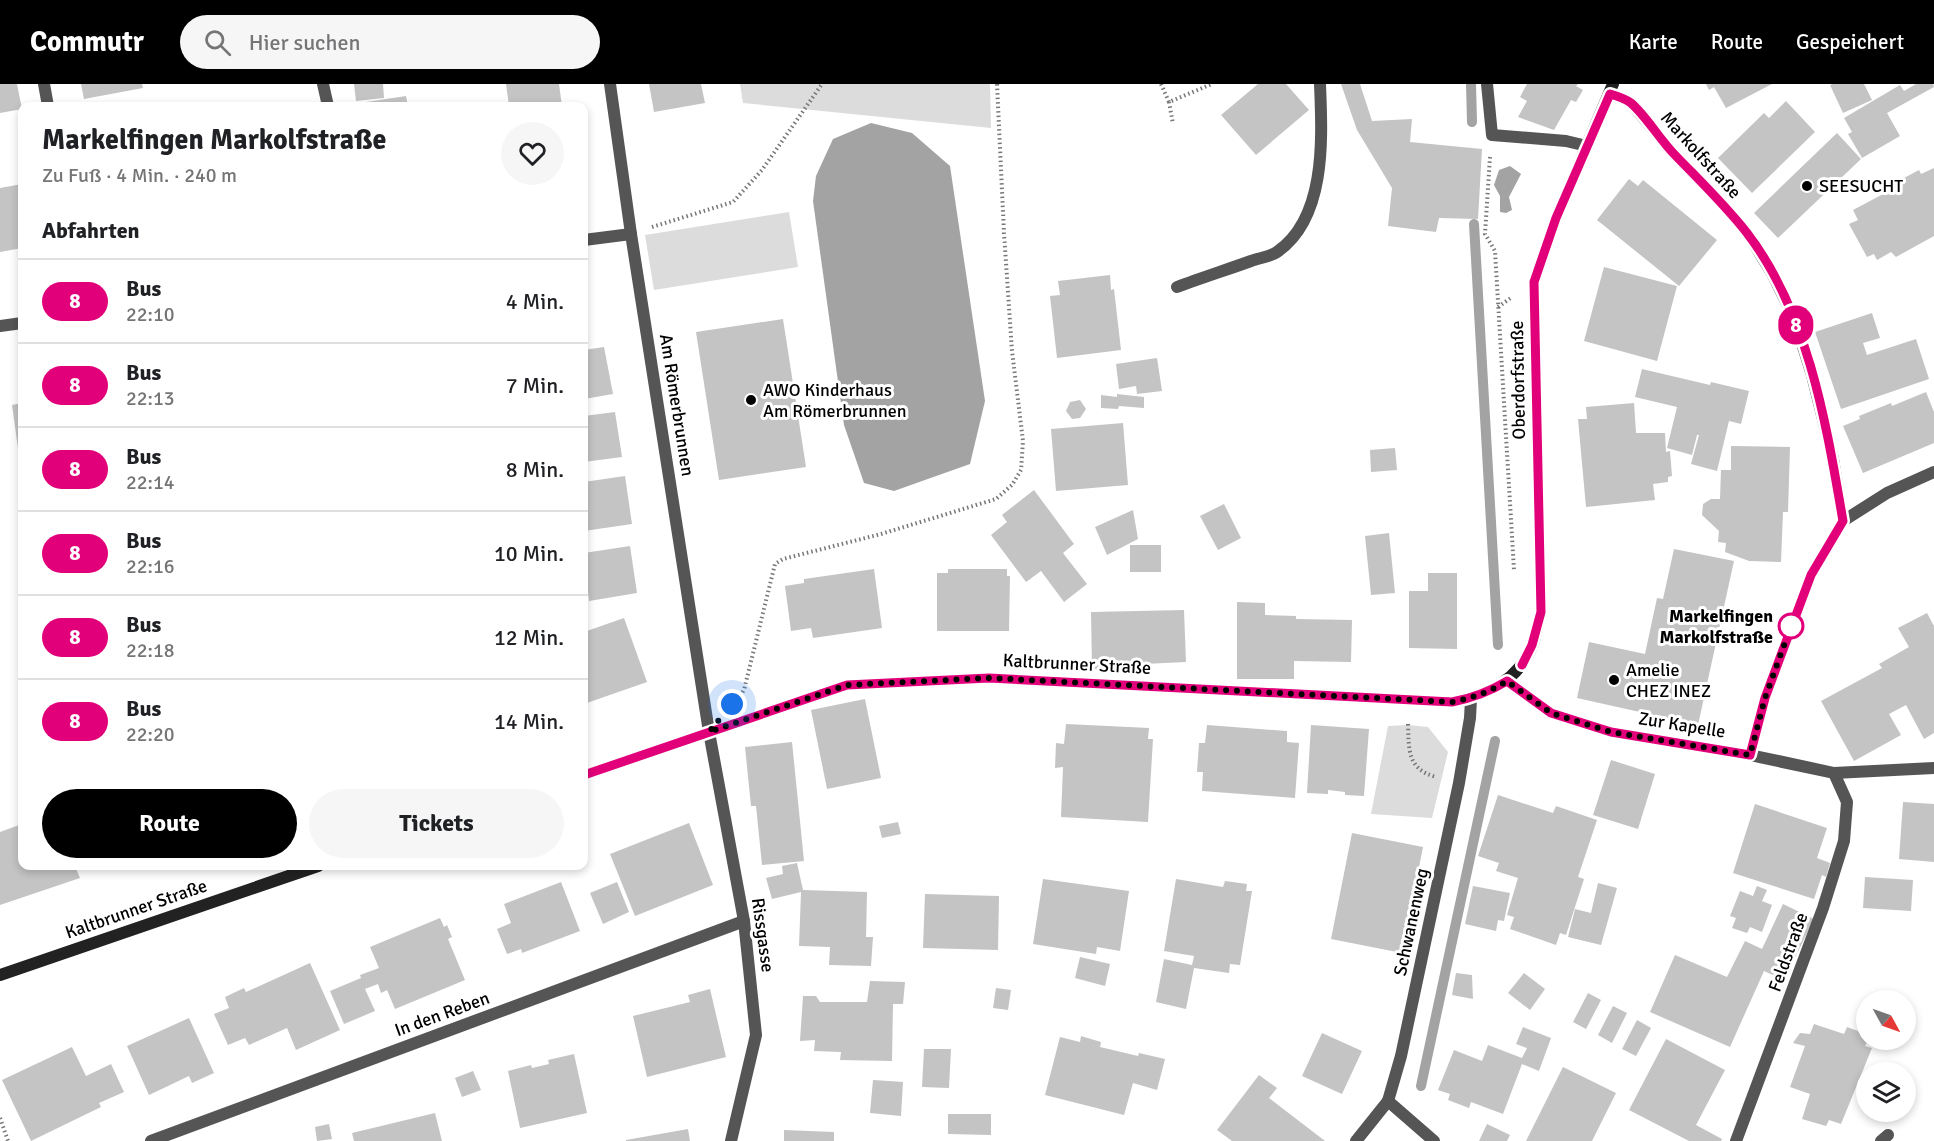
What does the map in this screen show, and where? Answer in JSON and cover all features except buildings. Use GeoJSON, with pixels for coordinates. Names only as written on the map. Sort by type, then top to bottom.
{"type":"FeatureCollection","features":[{"type":"Feature","properties":{"kind":"street"},"geometry":{"type":"LineString","coordinates":[[44,84],[47,102]]}},
{"type":"Feature","properties":{"kind":"street"},"geometry":{"type":"LineString","coordinates":[[323,84],[327,102]]}},
{"type":"Feature","properties":{"kind":"street","name":"Am Römerbrunnen"},"geometry":{"type":"LineString","coordinates":[[610,84],[631,234],[709,732]]}},
{"type":"Feature","properties":{"kind":"street"},"geometry":{"type":"LineString","coordinates":[[1177,287],[1277,252],[1300,229],[1311,208],[1319,167],[1322,128],[1320,84]]}},
{"type":"Feature","properties":{"kind":"street"},"geometry":{"type":"LineString","coordinates":[[1486,84],[1492,135],[1566,141],[1587,146]]}},
{"type":"Feature","properties":{"kind":"street","name":"Oberdorfstraße"},"geometry":{"type":"LineString","coordinates":[[1507,681],[1522,665],[1532,645],[1541,612],[1534,282],[1556,218],[1612,89]]}},
{"type":"Feature","properties":{"kind":"street","name":"Markolfstraße"},"geometry":{"type":"LineString","coordinates":[[1612,89],[1630,102],[1668,147],[1718,199],[1748,234],[1773,275],[1794,318],[1812,375],[1833,459],[1843,521]]}},
{"type":"Feature","properties":{"kind":"street"},"geometry":{"type":"LineString","coordinates":[[588,239],[631,234]]}},
{"type":"Feature","properties":{"kind":"street"},"geometry":{"type":"LineString","coordinates":[[0,326],[18,324]]}},
{"type":"Feature","properties":{"kind":"street"},"geometry":{"type":"LineString","coordinates":[[1750,755],[1765,698],[1811,575],[1843,521],[1887,493],[1934,472]]}},
{"type":"Feature","properties":{"kind":"street","name":"Kaltbrunner Straße"},"geometry":{"type":"LineString","coordinates":[[588,774],[847,685],[989,678],[1452,702],[1471,699],[1507,681]]}},
{"type":"Feature","properties":{"kind":"street","name":"Zur Kapelle"},"geometry":{"type":"LineString","coordinates":[[1507,681],[1551,713],[1611,732],[1750,755],[1833,773],[1934,768]]}},
{"type":"Feature","properties":{"kind":"street","name":"Schwanenweg"},"geometry":{"type":"LineString","coordinates":[[1356,1141],[1388,1101],[1401,1056],[1459,783],[1471,699]]}},
{"type":"Feature","properties":{"kind":"street","name":"Rissgasse"},"geometry":{"type":"LineString","coordinates":[[709,732],[744,921],[756,1035],[731,1141]]}},
{"type":"Feature","properties":{"kind":"street","name":"Feldstraße"},"geometry":{"type":"LineString","coordinates":[[1736,1141],[1823,908],[1844,841],[1846,802],[1833,773]]}},
{"type":"Feature","properties":{"kind":"street","name":"Kaltbrunner Straße"},"geometry":{"type":"LineString","coordinates":[[0,975],[306,870]]}},
{"type":"Feature","properties":{"kind":"street","name":"In den Reben"},"geometry":{"type":"LineString","coordinates":[[151,1141],[744,921]]}},
{"type":"Feature","properties":{"kind":"street"},"geometry":{"type":"LineString","coordinates":[[1388,1101],[1434,1141]]}},
{"type":"Feature","properties":{"kind":"path"},"geometry":{"type":"LineString","coordinates":[[631,234],[734,202],[762,171],[822,84]]}},
{"type":"Feature","properties":{"kind":"path"},"geometry":{"type":"LineString","coordinates":[[737,699],[744,690],[775,564],[783,559],[996,499],[1012,485],[1022,470],[1023,441],[1012,351],[997,84]]}},
{"type":"Feature","properties":{"kind":"path"},"geometry":{"type":"LineString","coordinates":[[1161,84],[1169,102],[1173,124]]}},
{"type":"Feature","properties":{"kind":"path"},"geometry":{"type":"LineString","coordinates":[[1169,102],[1212,84]]}},
{"type":"Feature","properties":{"kind":"path"},"geometry":{"type":"LineString","coordinates":[[1492,135],[1485,234],[1495,251],[1514,582]]}},
{"type":"Feature","properties":{"kind":"path"},"geometry":{"type":"LineString","coordinates":[[1410,699],[1408,725],[1410,759],[1419,770],[1429,775],[1459,783]]}},
{"type":"Feature","properties":{"kind":"path"},"geometry":{"type":"LineString","coordinates":[[0,1118],[8,1141]]}},
{"type":"Feature","properties":{"kind":"shaded area"},"geometry":{"type":"Polygon","coordinates":[[[740,84],[990,84],[991,128],[743,103],[740,84]]]}},
{"type":"Feature","properties":{"kind":"shaded area"},"geometry":{"type":"Polygon","coordinates":[[[871,123],[912,133],[950,166],[985,401],[970,464],[894,491],[864,483],[844,425],[813,201],[816,176],[833,139],[871,123]]]}},
{"type":"Feature","properties":{"kind":"shaded area"},"geometry":{"type":"Polygon","coordinates":[[[1510,166],[1521,174],[1509,197],[1512,210],[1506,213],[1500,212],[1500,196],[1494,185],[1499,170],[1510,166]]]}},
{"type":"Feature","properties":{"kind":"shaded area"},"geometry":{"type":"Polygon","coordinates":[[[789,212],[798,267],[654,290],[645,235],[789,212]]]}},
{"type":"Feature","properties":{"kind":"shaded area"},"geometry":{"type":"Polygon","coordinates":[[[1388,726],[1428,727],[1448,752],[1432,818],[1371,814],[1388,726]]]}},
{"type":"Feature","properties":{"kind":"waterway"},"geometry":{"type":"LineString","coordinates":[[1471,84],[1472,122]]}},
{"type":"Feature","properties":{"kind":"waterway"},"geometry":{"type":"LineString","coordinates":[[1474,224],[1498,645]]}},
{"type":"Feature","properties":{"kind":"waterway"},"geometry":{"type":"LineString","coordinates":[[1421,1086],[1495,741]]}},
{"type":"Feature","properties":{"kind":"bus line","name":"8"},"geometry":{"type":"LineString","coordinates":[[588,774],[847,685],[989,678],[1452,702],[1471,699],[1507,681],[1551,713],[1611,732],[1750,755],[1765,698],[1811,575],[1843,521],[1833,459],[1812,375],[1794,318],[1773,275],[1748,234],[1630,102],[1610,94],[1556,218],[1534,282],[1541,612],[1532,645],[1522,665]]}},
{"type":"Feature","properties":{"kind":"place","name":"SEESUCHT"},"geometry":{"type":"Point","coordinates":[1807,186]}},
{"type":"Feature","properties":{"kind":"place","name":"AWO Kinderhaus Am Römerbrunnen"},"geometry":{"type":"Point","coordinates":[751,400]}},
{"type":"Feature","properties":{"kind":"place","name":"Markelfingen Markolfstraße"},"geometry":{"type":"Point","coordinates":[1791,626]}},
{"type":"Feature","properties":{"kind":"place","name":"Amelie CHEZ INEZ"},"geometry":{"type":"Point","coordinates":[1614,680]}},
{"type":"Feature","properties":{"kind":"route"},"geometry":{"type":"LineString","coordinates":[[732,704],[709,732],[847,685],[989,678],[1452,702],[1471,699],[1507,681],[1551,713],[1611,732],[1750,755],[1765,698],[1791,626]]}}]}
